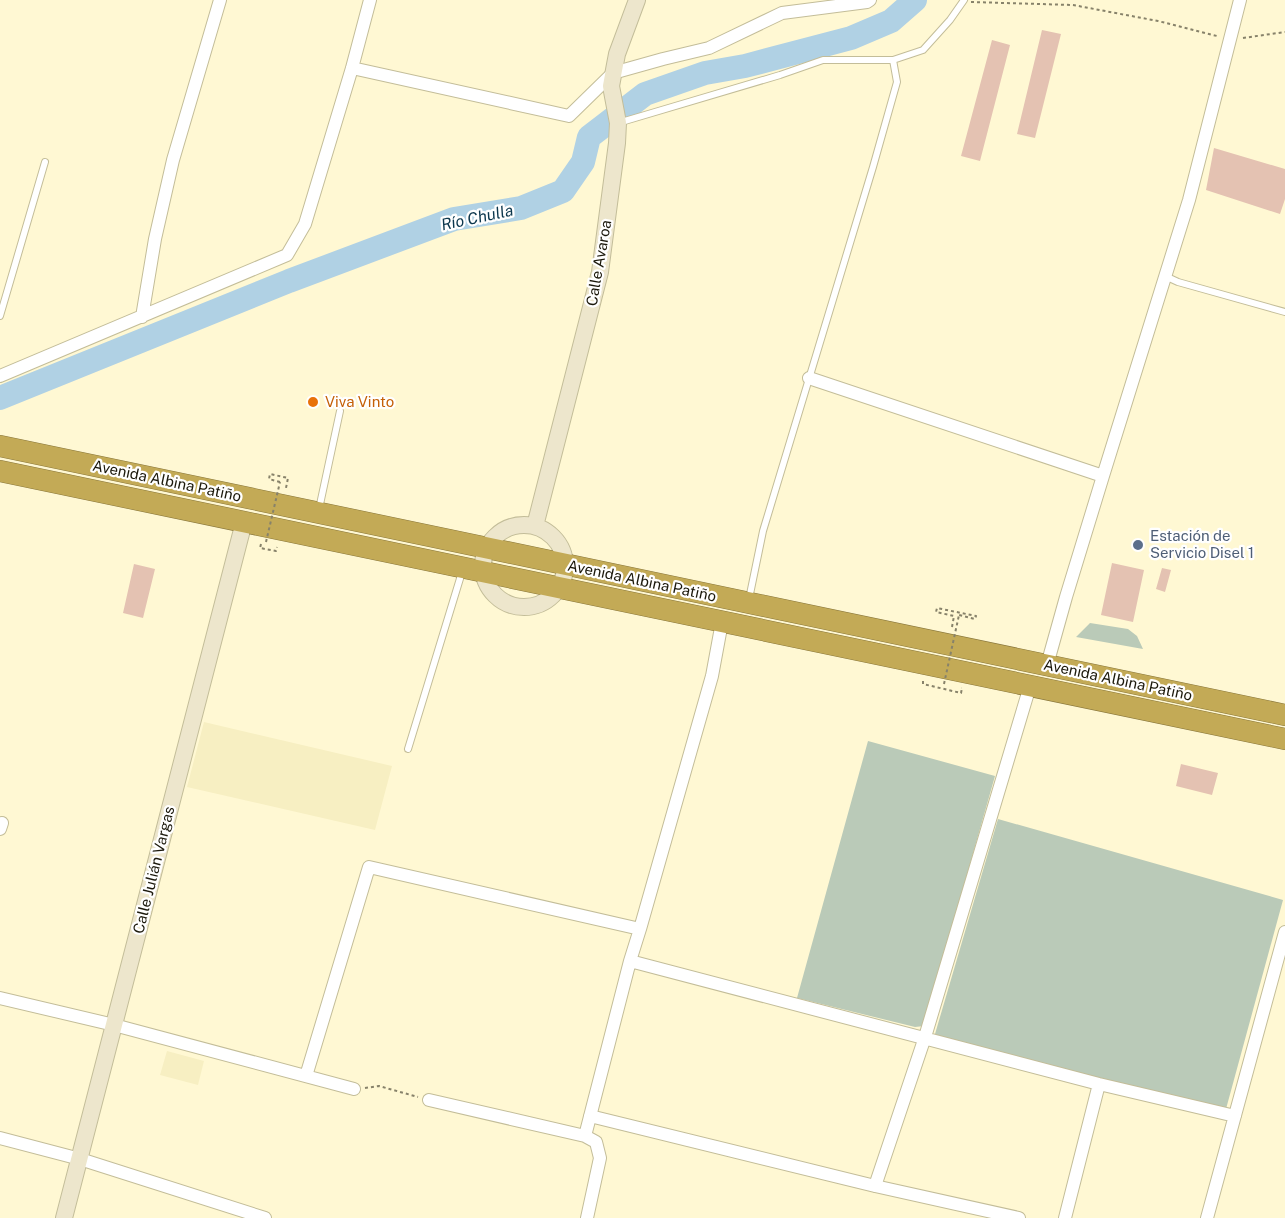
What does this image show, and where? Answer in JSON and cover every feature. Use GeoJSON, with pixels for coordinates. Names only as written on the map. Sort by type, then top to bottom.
{"type":"FeatureCollection","features":[{"type":"Feature","properties":{"kind":"highway","name":"Avenida Albina Patiño"},"geometry":{"type":"LineString","coordinates":[[0,446],[1285,715]]}},
{"type":"Feature","properties":{"kind":"highway","name":"Avenida Albina Patiño"},"geometry":{"type":"LineString","coordinates":[[0,471],[1285,739]]}},
{"type":"Feature","properties":{"kind":"main road","name":"Calle Avaroa"},"geometry":{"type":"LineString","coordinates":[[535,525],[600,272],[617,143],[618,123],[610,86],[617,54],[637,0]]}},
{"type":"Feature","properties":{"kind":"main road","name":"Calle Julián Vargas"},"geometry":{"type":"LineString","coordinates":[[64,1218],[244,522]]}},
{"type":"Feature","properties":{"kind":"main road"},"geometry":{"type":"LineString","coordinates":[[473,570],[483,560],[493,538],[501,531],[512,526],[535,525],[547,531],[557,540],[563,552],[565,564],[559,588]]}},
{"type":"Feature","properties":{"kind":"street"},"geometry":{"type":"LineString","coordinates":[[142,317],[155,239],[173,160],[220,0]]}},
{"type":"Feature","properties":{"kind":"street"},"geometry":{"type":"LineString","coordinates":[[0,376],[287,255],[305,224],[370,0]]}},
{"type":"Feature","properties":{"kind":"street"},"geometry":{"type":"LineString","coordinates":[[352,68],[569,116],[613,72],[709,48],[782,13],[870,0]]}},
{"type":"Feature","properties":{"kind":"street"},"geometry":{"type":"LineString","coordinates":[[1047,665],[1189,201],[1240,0]]}},
{"type":"Feature","properties":{"kind":"street"},"geometry":{"type":"LineString","coordinates":[[809,378],[1103,476]]}},
{"type":"Feature","properties":{"kind":"street"},"geometry":{"type":"LineString","coordinates":[[585,1136],[630,961],[712,676],[722,622]]}},
{"type":"Feature","properties":{"kind":"street"},"geometry":{"type":"LineString","coordinates":[[875,1186],[925,1037],[1030,686]]}},
{"type":"Feature","properties":{"kind":"street"},"geometry":{"type":"LineString","coordinates":[[306,1076],[369,867],[640,929]]}},
{"type":"Feature","properties":{"kind":"street"},"geometry":{"type":"LineString","coordinates":[[1207,1218],[1285,932]]}},
{"type":"Feature","properties":{"kind":"street"},"geometry":{"type":"LineString","coordinates":[[630,961],[1099,1084],[1235,1116]]}},
{"type":"Feature","properties":{"kind":"street"},"geometry":{"type":"LineString","coordinates":[[0,998],[114,1025],[354,1089]]}},
{"type":"Feature","properties":{"kind":"street"},"geometry":{"type":"LineString","coordinates":[[1065,1218],[1099,1084]]}},
{"type":"Feature","properties":{"kind":"street"},"geometry":{"type":"LineString","coordinates":[[429,1100],[585,1136],[596,1142],[600,1158],[587,1218]]}},
{"type":"Feature","properties":{"kind":"street"},"geometry":{"type":"LineString","coordinates":[[590,1116],[875,1186],[1019,1218]]}},
{"type":"Feature","properties":{"kind":"street"},"geometry":{"type":"LineString","coordinates":[[0,1138],[80,1159],[264,1218]]}},
{"type":"Feature","properties":{"kind":"lane"},"geometry":{"type":"LineString","coordinates":[[618,123],[823,60],[893,60],[923,50],[964,1]]}},
{"type":"Feature","properties":{"kind":"lane"},"geometry":{"type":"LineString","coordinates":[[748,603],[763,531],[897,82],[893,60]]}},
{"type":"Feature","properties":{"kind":"lane"},"geometry":{"type":"LineString","coordinates":[[0,316],[45,162]]}},
{"type":"Feature","properties":{"kind":"lane"},"geometry":{"type":"LineString","coordinates":[[1165,276],[1178,282],[1285,312]]}},
{"type":"Feature","properties":{"kind":"lane"},"geometry":{"type":"LineString","coordinates":[[318,513],[340,411]]}},
{"type":"Feature","properties":{"kind":"lane"},"geometry":{"type":"LineString","coordinates":[[408,749],[473,570]]}},
{"type":"Feature","properties":{"kind":"path"},"geometry":{"type":"LineString","coordinates":[[964,1],[1073,5],[1158,21],[1229,40],[1285,32]]}},
{"type":"Feature","properties":{"kind":"path"},"geometry":{"type":"LineString","coordinates":[[266,542],[280,482],[269,479],[270,474],[288,478]]}},
{"type":"Feature","properties":{"kind":"path"},"geometry":{"type":"LineString","coordinates":[[260,548],[276,551],[277,544]]}},
{"type":"Feature","properties":{"kind":"path"},"geometry":{"type":"LineString","coordinates":[[944,684],[959,615],[975,619],[976,616],[937,608],[936,612],[954,616]]}},
{"type":"Feature","properties":{"kind":"path"},"geometry":{"type":"LineString","coordinates":[[939,684],[923,680],[923,684],[961,693],[962,688],[953,686]]}},
{"type":"Feature","properties":{"kind":"path"},"geometry":{"type":"LineString","coordinates":[[354,1089],[379,1086],[429,1100]]}},
{"type":"Feature","properties":{"kind":"shaded area"},"geometry":{"type":"Polygon","coordinates":[[[204,722],[392,766],[375,830],[187,787],[204,722]]]}},
{"type":"Feature","properties":{"kind":"shaded area"},"geometry":{"type":"Polygon","coordinates":[[[167,1051],[204,1061],[198,1085],[160,1075],[167,1051]]]}},
{"type":"Feature","properties":{"kind":"green space"},"geometry":{"type":"Polygon","coordinates":[[[1090,623],[1128,629],[1137,636],[1143,649],[1076,637],[1090,623]]]}},
{"type":"Feature","properties":{"kind":"green space"},"geometry":{"type":"Polygon","coordinates":[[[868,741],[995,776],[924,1026],[915,1027],[797,998],[868,741]]]}},
{"type":"Feature","properties":{"kind":"green space"},"geometry":{"type":"Polygon","coordinates":[[[998,819],[1283,900],[1226,1109],[943,1040],[935,1034],[998,819]]]}},
{"type":"Feature","properties":{"kind":"building"},"geometry":{"type":"Polygon","coordinates":[[[1042,30],[1061,34],[1035,138],[1017,134],[1042,30]]]}},
{"type":"Feature","properties":{"kind":"building"},"geometry":{"type":"Polygon","coordinates":[[[992,40],[1010,45],[980,161],[961,156],[992,40]]]}},
{"type":"Feature","properties":{"kind":"building"},"geometry":{"type":"Polygon","coordinates":[[[1214,148],[1285,169],[1285,199],[1280,214],[1206,190],[1214,148]]]}},
{"type":"Feature","properties":{"kind":"building"},"geometry":{"type":"Polygon","coordinates":[[[1112,563],[1144,570],[1133,622],[1101,615],[1112,563]]]}},
{"type":"Feature","properties":{"kind":"building"},"geometry":{"type":"Polygon","coordinates":[[[134,564],[155,569],[143,618],[123,613],[134,564]]]}},
{"type":"Feature","properties":{"kind":"building"},"geometry":{"type":"Polygon","coordinates":[[[1162,568],[1171,570],[1165,592],[1156,589],[1162,568]]]}},
{"type":"Feature","properties":{"kind":"building"},"geometry":{"type":"Polygon","coordinates":[[[1181,764],[1218,773],[1212,795],[1176,786],[1181,764]]]}},
{"type":"Feature","properties":{"kind":"waterway","name":"Río Chulla"},"geometry":{"type":"LineString","coordinates":[[0,398],[289,281],[454,219],[521,208],[563,191],[583,162],[589,137],[645,94],[705,73],[745,66],[851,38],[891,21],[915,0]]}},
{"type":"Feature","properties":{"kind":"place","name":"Viva Vinto"},"geometry":{"type":"Point","coordinates":[313,402]}},
{"type":"Feature","properties":{"kind":"place","name":"Estación de Servicio Disel 1"},"geometry":{"type":"Point","coordinates":[1138,545]}}]}
